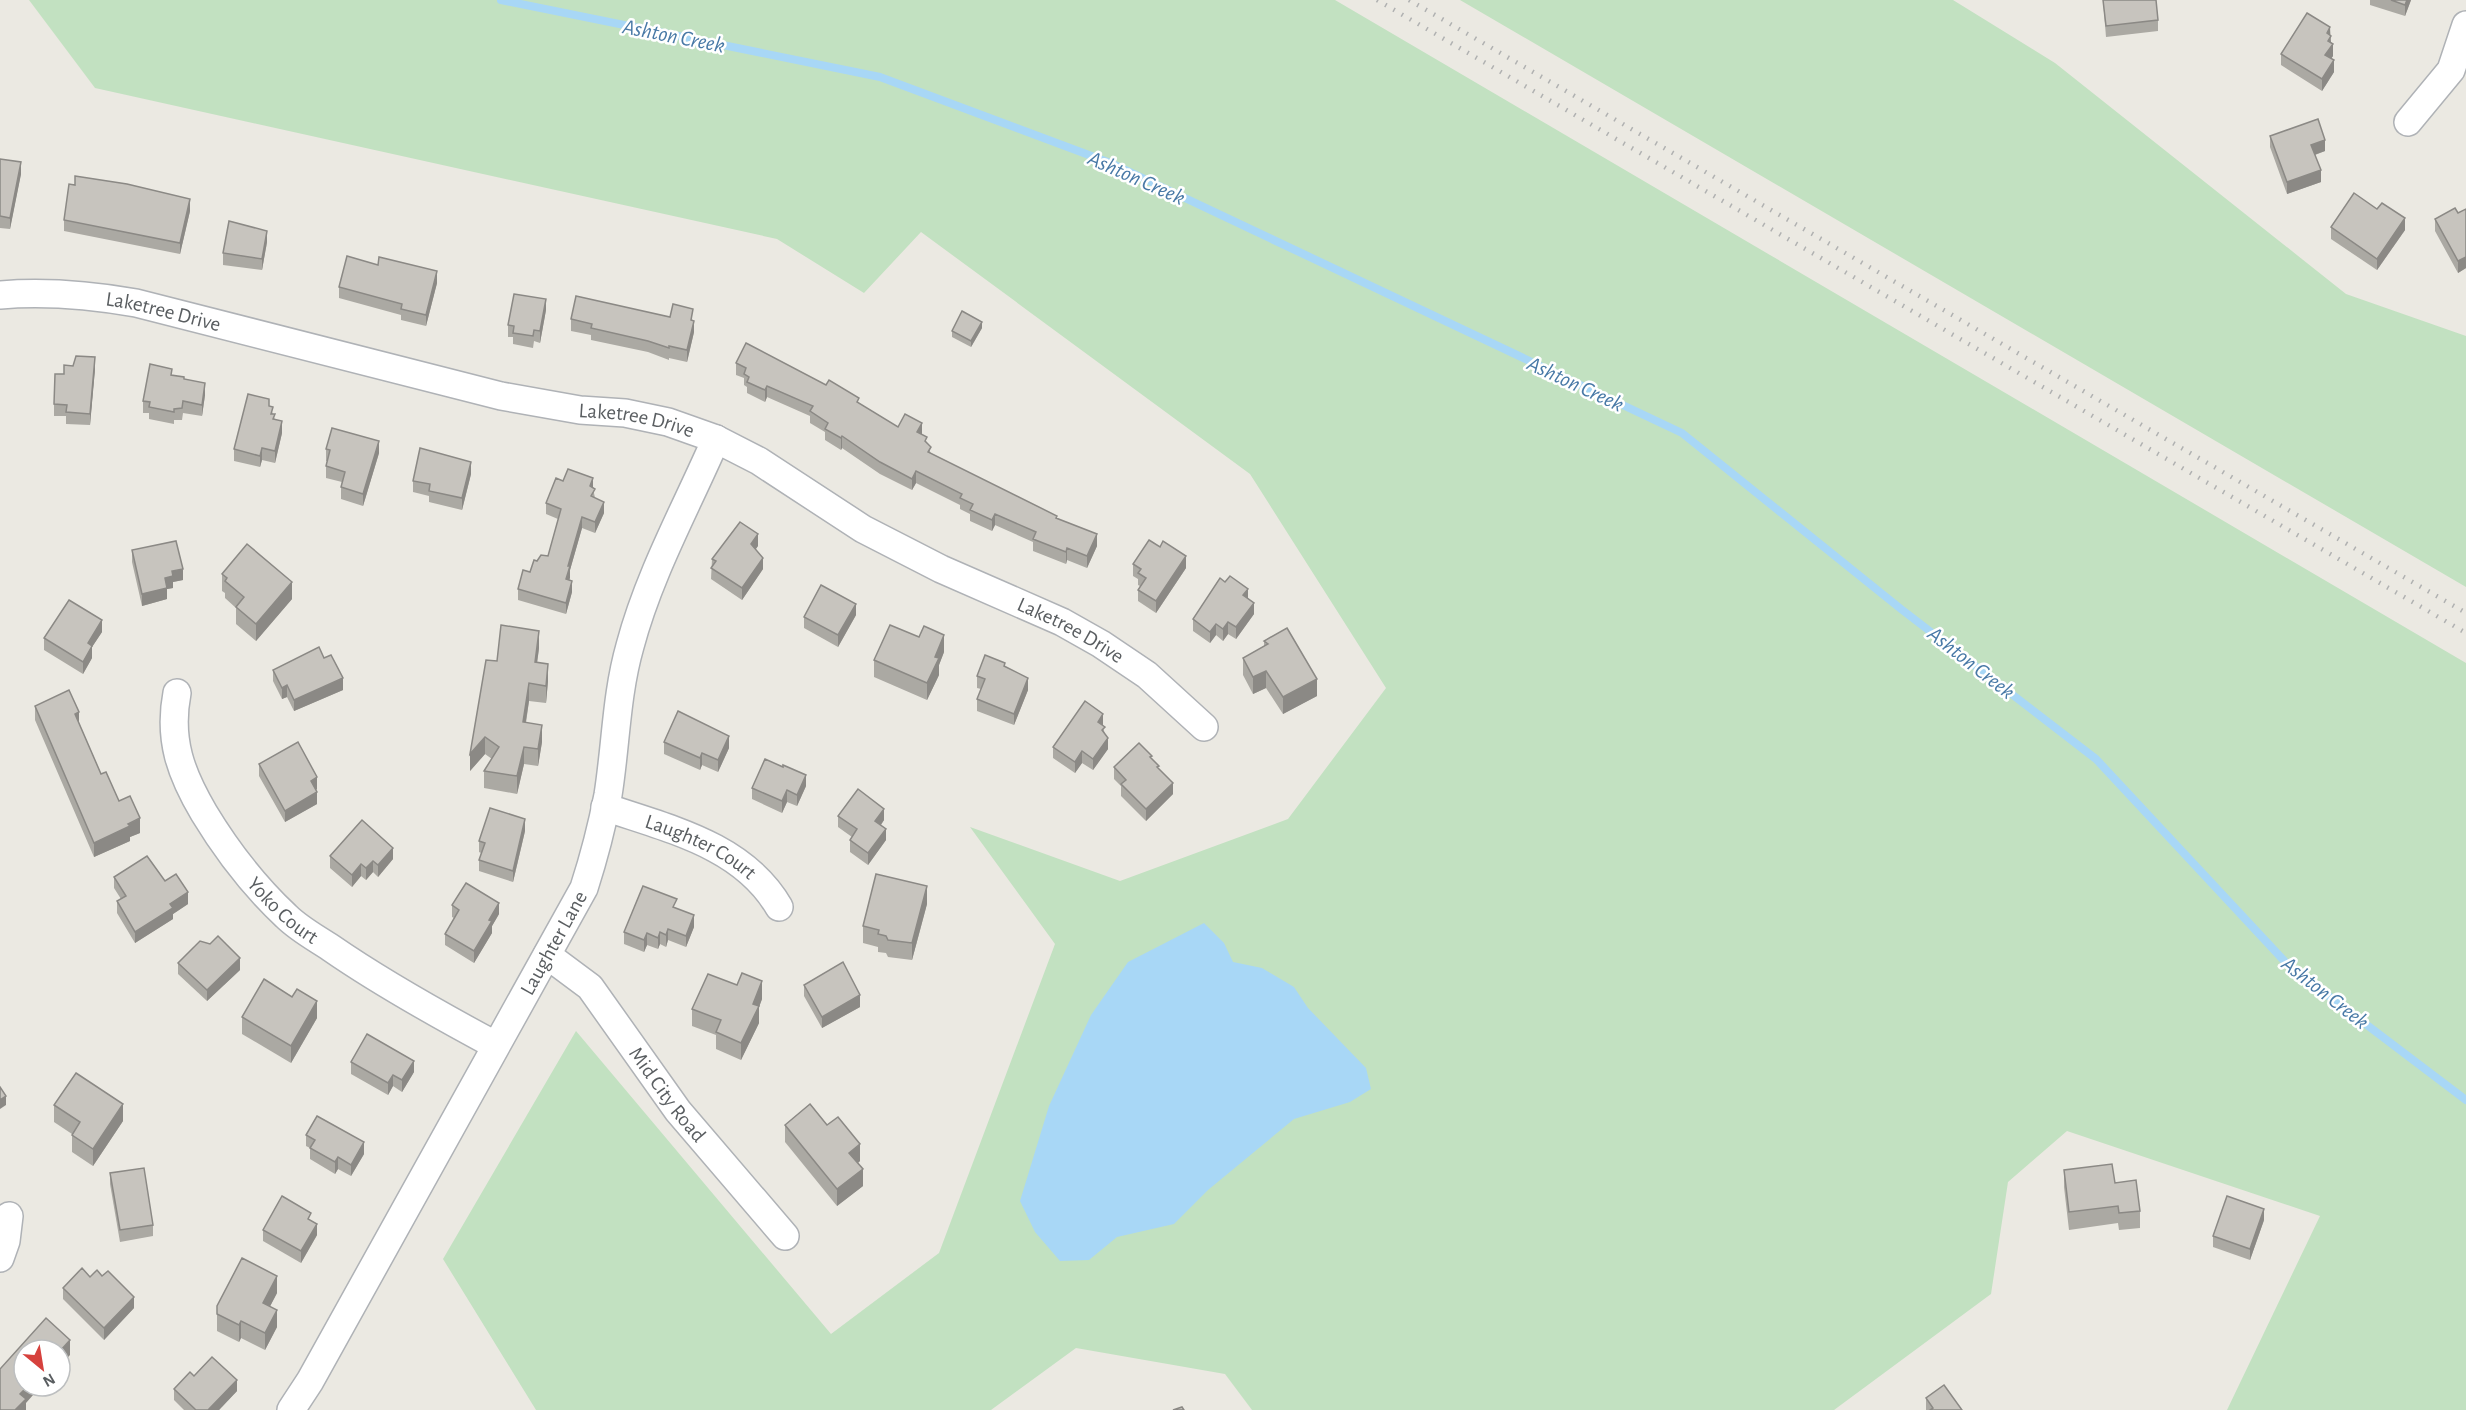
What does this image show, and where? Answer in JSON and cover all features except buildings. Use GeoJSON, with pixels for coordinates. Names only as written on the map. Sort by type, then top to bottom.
{"type":"FeatureCollection","features":[{"type":"Feature","properties":{"kind":"street"},"geometry":{"type":"LineString","coordinates":[[2408,122],[2451,70],[2466,25]]}},
{"type":"Feature","properties":{"kind":"street","name":"Laketree Drive"},"geometry":{"type":"LineString","coordinates":[[0,295],[36,292],[86,295],[136,303],[501,396],[580,410],[625,413],[668,422],[716,439],[759,461],[863,529],[941,569],[1062,622],[1101,644],[1147,675],[1204,727]]}},
{"type":"Feature","properties":{"kind":"street","name":"Laughter Lane"},"geometry":{"type":"LineString","coordinates":[[291,1410],[310,1380],[584,888],[605,807],[618,696],[630,645],[643,606],[716,439]]}},
{"type":"Feature","properties":{"kind":"street","name":"Yoko Court"},"geometry":{"type":"LineString","coordinates":[[177,693],[173,714],[174,740],[180,766],[218,837],[250,880],[288,918],[363,970],[495,1045]]}},
{"type":"Feature","properties":{"kind":"street","name":"Laughter Court"},"geometry":{"type":"LineString","coordinates":[[605,807],[695,838],[736,860],[754,873],[778,907]]}},
{"type":"Feature","properties":{"kind":"street","name":"Mid City Road"},"geometry":{"type":"LineString","coordinates":[[547,955],[590,987],[678,1111],[785,1236]]}},
{"type":"Feature","properties":{"kind":"street"},"geometry":{"type":"LineString","coordinates":[[0,1258],[6,1241],[9,1216]]}},
{"type":"Feature","properties":{"kind":"green space"},"geometry":{"type":"Polygon","coordinates":[[[29,0],[1335,0],[2466,663],[2466,1410],[2227,1410],[2320,1216],[2067,1131],[2008,1182],[1991,1294],[1834,1410],[1252,1410],[1225,1374],[1076,1348],[991,1410],[536,1410],[443,1259],[576,1031],[831,1334],[939,1253],[1055,944],[970,827],[1120,881],[1288,819],[1386,688],[1250,474],[921,232],[864,293],[777,239],[95,88],[29,0]]]}},
{"type":"Feature","properties":{"kind":"green space"},"geometry":{"type":"Polygon","coordinates":[[[1460,0],[1953,0],[2055,63],[2346,294],[2466,336],[2466,587],[1460,0]]]}},
{"type":"Feature","properties":{"kind":"water"},"geometry":{"type":"Polygon","coordinates":[[[1204,923],[1224,943],[1233,962],[1262,968],[1294,987],[1308,1008],[1366,1068],[1371,1089],[1350,1102],[1294,1119],[1208,1190],[1174,1224],[1117,1237],[1089,1260],[1060,1261],[1035,1232],[1020,1201],[1049,1106],[1091,1015],[1128,962],[1204,923]]]}},
{"type":"Feature","properties":{"kind":"waterway","name":"Ashton Creek"},"geometry":{"type":"LineString","coordinates":[[501,0],[880,77],[1113,164],[1682,433],[1901,609],[2096,759],[2289,966],[2466,1100]]}},
{"type":"Feature","properties":{"kind":"railway"},"geometry":{"type":"LineString","coordinates":[[1377,0],[2466,633]]}},
{"type":"Feature","properties":{"kind":"railway"},"geometry":{"type":"LineString","coordinates":[[1409,0],[2466,613]]}}]}
